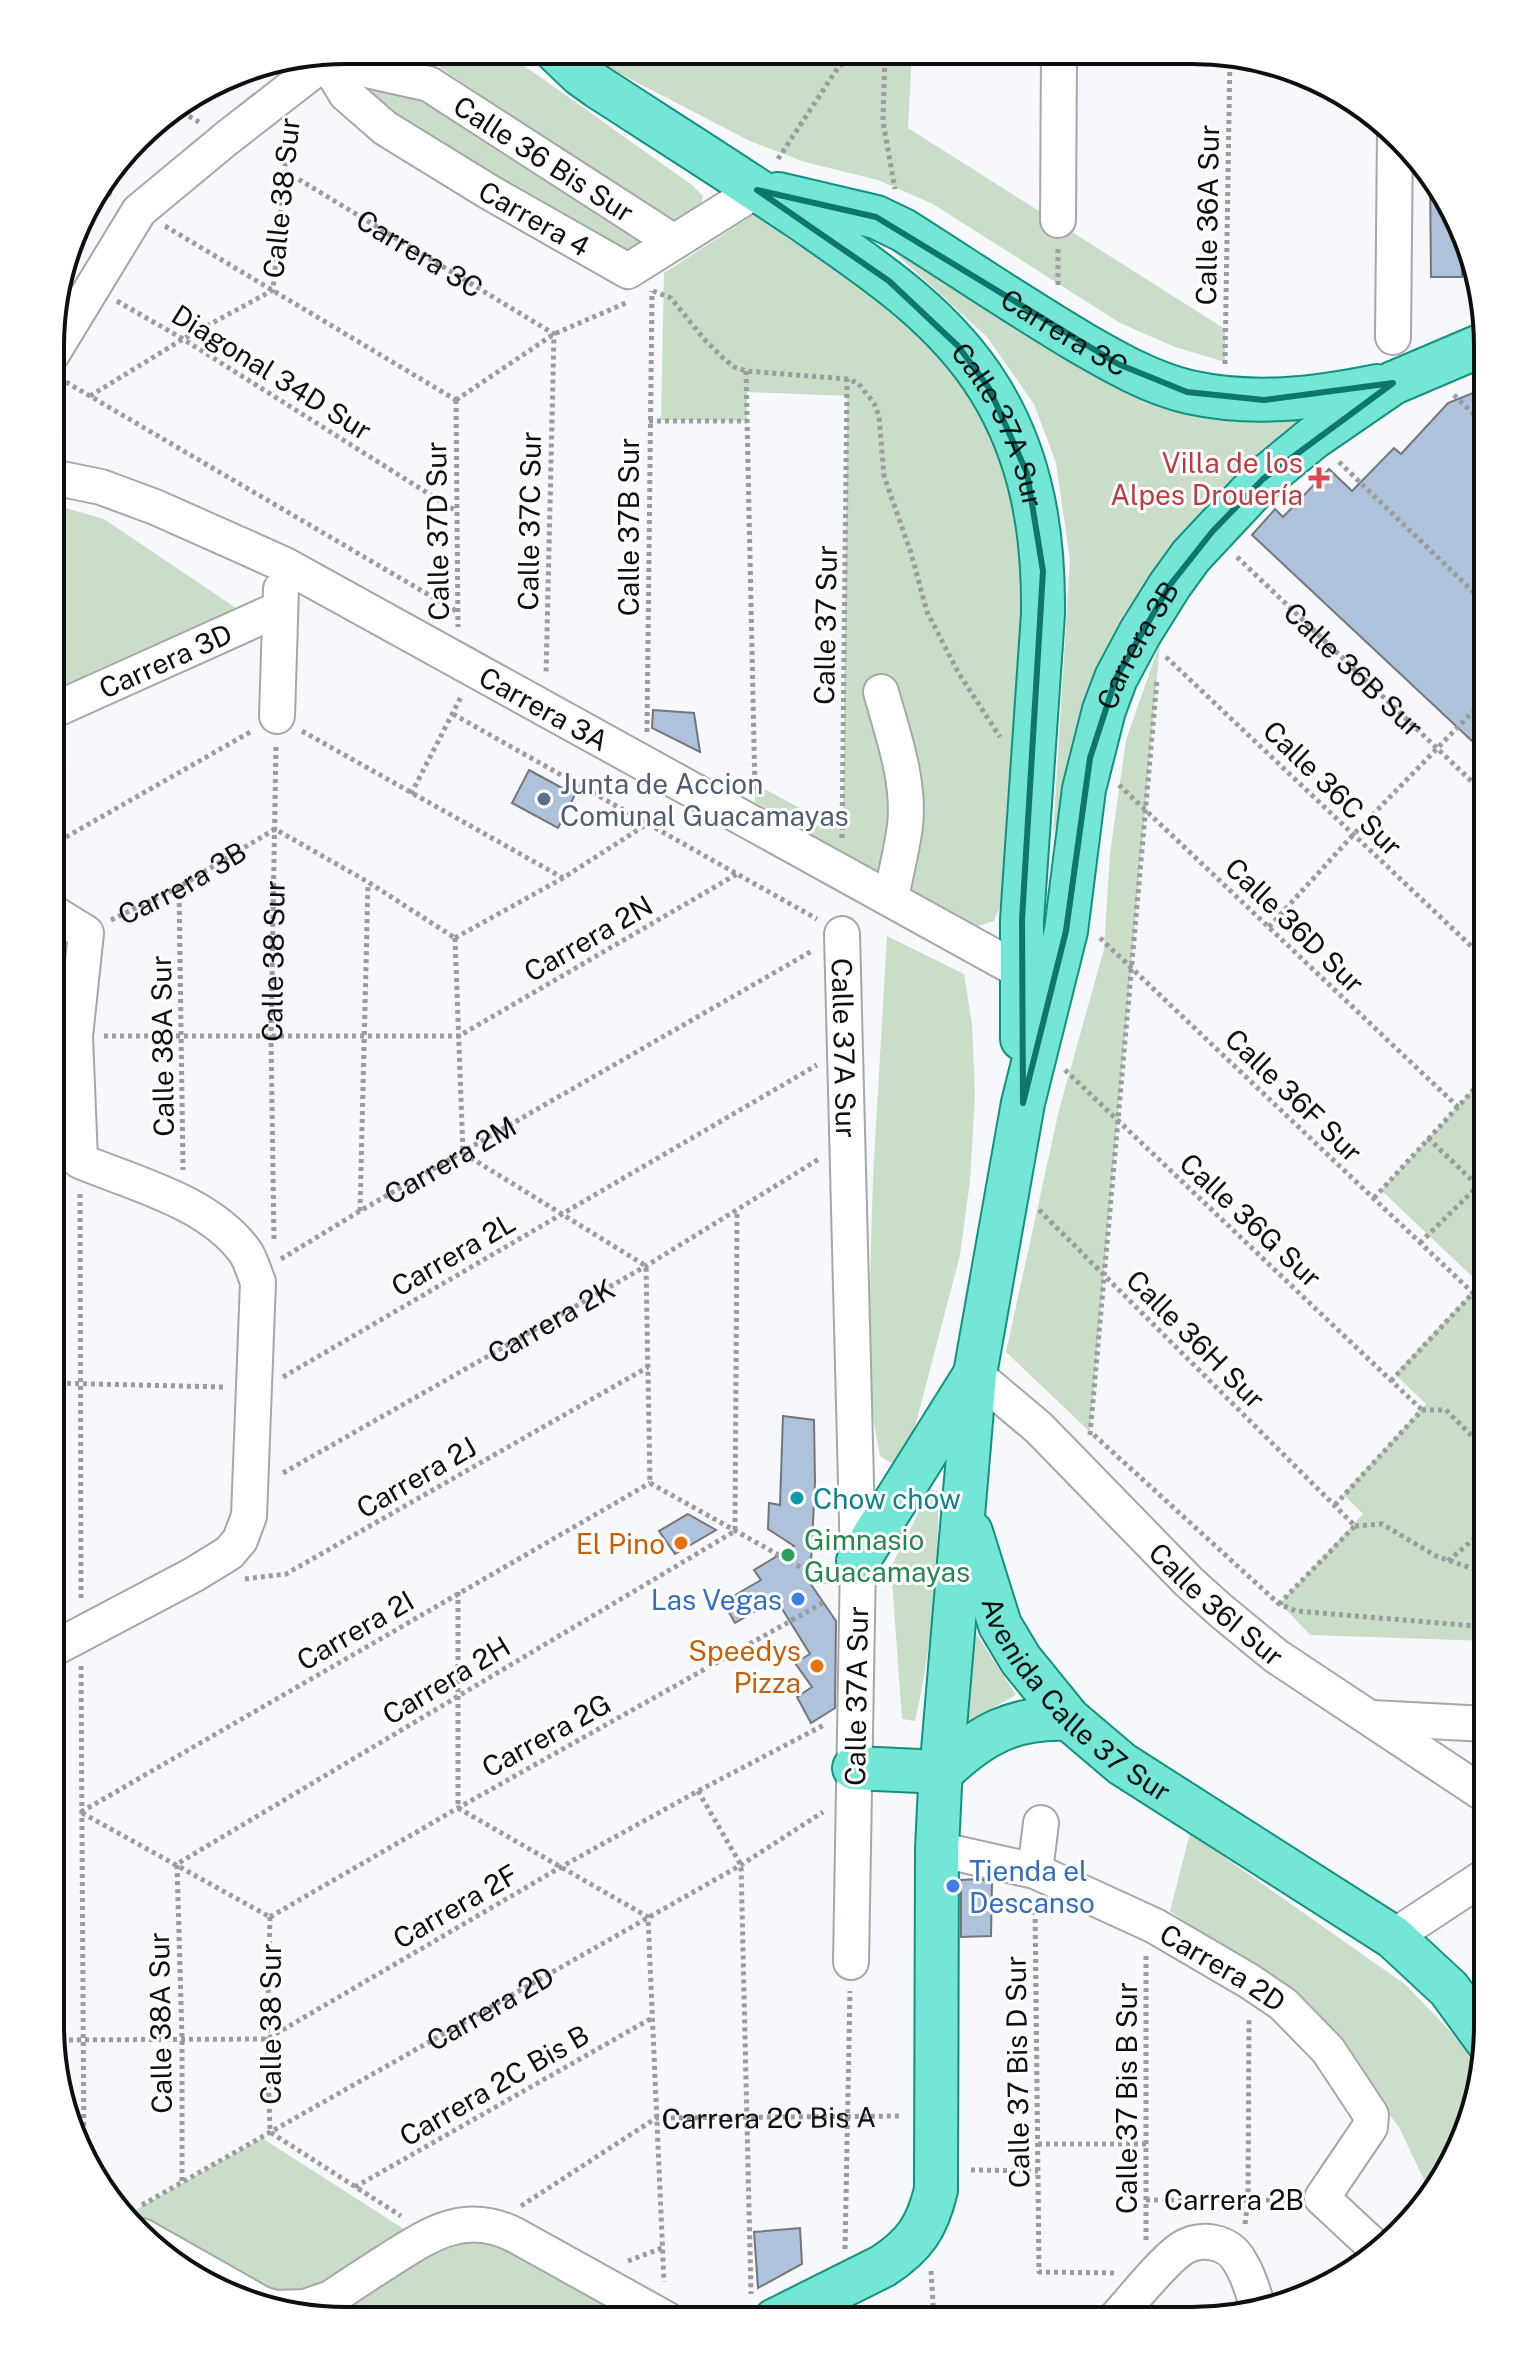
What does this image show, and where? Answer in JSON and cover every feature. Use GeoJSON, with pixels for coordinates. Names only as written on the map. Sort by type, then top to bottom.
{"type":"FeatureCollection","features":[{"type":"Feature","properties":{"kind":"main road","name":"Calle 37A Sur"},"geometry":{"type":"LineString","coordinates":[[570,65],[598,87],[765,179],[877,272],[926,313],[958,346],[989,388],[1011,431],[1027,473],[1038,517],[1043,571],[1043,614],[1022,920],[1023,1103]]}},
{"type":"Feature","properties":{"kind":"main road","name":"Carrera 3C"},"geometry":{"type":"LineString","coordinates":[[765,179],[876,217],[903,230],[1057,329],[1118,364],[1187,392],[1224,398],[1275,400],[1336,394],[1393,383]]}},
{"type":"Feature","properties":{"kind":"main road","name":"Carrera 3B"},"geometry":{"type":"LineString","coordinates":[[1023,1103],[1066,931],[1090,758],[1116,678],[1140,633],[1191,556],[1263,479],[1313,438],[1393,383],[1474,349]]}},
{"type":"Feature","properties":{"kind":"main road","name":"Avenida Calle 37 Sur"},"geometry":{"type":"LineString","coordinates":[[1023,1103],[975,1374],[965,1512],[1000,1625],[1021,1660],[1069,1719],[1122,1764],[1393,1937],[1449,1989],[1473,2020]]}},
{"type":"Feature","properties":{"kind":"main road"},"geometry":{"type":"LineString","coordinates":[[853,1585],[975,1374]]}},
{"type":"Feature","properties":{"kind":"main road"},"geometry":{"type":"LineString","coordinates":[[782,2307],[890,2262],[908,2247],[929,2218],[936,2190],[937,1849],[965,1512]]}},
{"type":"Feature","properties":{"kind":"main road"},"geometry":{"type":"LineString","coordinates":[[854,1780],[942,1772],[979,1742],[1016,1723],[1069,1719]]}},
{"type":"Feature","properties":{"kind":"street"},"geometry":{"type":"LineString","coordinates":[[1058,220],[1059,64]]}},
{"type":"Feature","properties":{"kind":"street","name":"Carrera 4"},"geometry":{"type":"LineString","coordinates":[[327,65],[346,94],[385,128],[641,281]]}},
{"type":"Feature","properties":{"kind":"street","name":"Calle 36 Bis Sur"},"geometry":{"type":"LineString","coordinates":[[394,65],[674,242]]}},
{"type":"Feature","properties":{"kind":"street"},"geometry":{"type":"LineString","coordinates":[[64,356],[92,287],[139,211],[314,66]]}},
{"type":"Feature","properties":{"kind":"street"},"geometry":{"type":"LineString","coordinates":[[1393,337],[1395,151]]}},
{"type":"Feature","properties":{"kind":"street"},"geometry":{"type":"LineString","coordinates":[[641,281],[674,242],[765,179]]}},
{"type":"Feature","properties":{"kind":"street","name":"Carrera 3A"},"geometry":{"type":"LineString","coordinates":[[64,479],[101,487],[155,507],[283,564],[1022,972]]}},
{"type":"Feature","properties":{"kind":"street"},"geometry":{"type":"LineString","coordinates":[[277,716],[283,564]]}},
{"type":"Feature","properties":{"kind":"street","name":"Carrera 3D"},"geometry":{"type":"LineString","coordinates":[[64,706],[279,609]]}},
{"type":"Feature","properties":{"kind":"street"},"geometry":{"type":"LineString","coordinates":[[881,692],[902,769],[905,797],[905,825],[891,899]]}},
{"type":"Feature","properties":{"kind":"street"},"geometry":{"type":"LineString","coordinates":[[64,919],[86,933],[75,1036],[80,1161],[184,1203],[207,1216],[266,1272],[252,1388],[249,1516],[240,1540],[229,1553],[193,1575],[64,1643]]}},
{"type":"Feature","properties":{"kind":"street","name":"Calle 37A Sur"},"geometry":{"type":"LineString","coordinates":[[842,934],[856,1717],[851,1962]]}},
{"type":"Feature","properties":{"kind":"street","name":"Calle 36I Sur"},"geometry":{"type":"LineString","coordinates":[[975,1374],[1039,1428],[1220,1610],[1276,1656],[1473,1787]]}},
{"type":"Feature","properties":{"kind":"street"},"geometry":{"type":"LineString","coordinates":[[1369,1718],[1473,1723]]}},
{"type":"Feature","properties":{"kind":"street"},"geometry":{"type":"LineString","coordinates":[[1035,1871],[1041,1823]]}},
{"type":"Feature","properties":{"kind":"street","name":"Carrera 2D"},"geometry":{"type":"LineString","coordinates":[[937,1849],[1035,1871],[1155,1926],[1283,2004],[1320,2041],[1371,2115],[1370,2127],[1322,2198]]}},
{"type":"Feature","properties":{"kind":"street"},"geometry":{"type":"LineString","coordinates":[[1393,1937],[1473,1884]]}},
{"type":"Feature","properties":{"kind":"street"},"geometry":{"type":"LineString","coordinates":[[1322,2198],[1371,2243]]}},
{"type":"Feature","properties":{"kind":"street"},"geometry":{"type":"LineString","coordinates":[[312,2305],[331,2298],[430,2234],[464,2225],[490,2226],[515,2235],[645,2307]]}},
{"type":"Feature","properties":{"kind":"street"},"geometry":{"type":"LineString","coordinates":[[165,2241],[211,2273]]}},
{"type":"Feature","properties":{"kind":"street","name":"Carrera 2B"},"geometry":{"type":"LineString","coordinates":[[1124,2307],[1151,2273],[1178,2251],[1197,2242],[1224,2246],[1240,2260]]}},
{"type":"Feature","properties":{"kind":"street"},"geometry":{"type":"LineString","coordinates":[[1240,2260],[1255,2300]]}},
{"type":"Feature","properties":{"kind":"path"},"geometry":{"type":"LineString","coordinates":[[765,179],[842,64]]}},
{"type":"Feature","properties":{"kind":"path"},"geometry":{"type":"LineString","coordinates":[[885,64],[883,122],[897,200]]}},
{"type":"Feature","properties":{"kind":"path","name":"Calle 36A Sur"},"geometry":{"type":"LineString","coordinates":[[1224,370],[1230,66]]}},
{"type":"Feature","properties":{"kind":"path","name":"Calle 38 Sur"},"geometry":{"type":"LineString","coordinates":[[90,396],[183,339],[273,290],[292,87]]}},
{"type":"Feature","properties":{"kind":"path","name":"Carrera 3C"},"geometry":{"type":"LineString","coordinates":[[285,171],[554,334]]}},
{"type":"Feature","properties":{"kind":"path"},"geometry":{"type":"LineString","coordinates":[[109,194],[456,400],[554,334],[641,281],[671,298],[704,339],[734,367],[746,371],[847,379],[858,383],[874,403],[879,416],[884,476],[911,553],[927,612],[958,672],[1031,785]]}},
{"type":"Feature","properties":{"kind":"path"},"geometry":{"type":"LineString","coordinates":[[1058,220],[1058,296]]}},
{"type":"Feature","properties":{"kind":"path","name":"Calle 37B Sur"},"geometry":{"type":"LineString","coordinates":[[641,281],[649,421],[646,765]]}},
{"type":"Feature","properties":{"kind":"path","name":"Diagonal 34D Sur"},"geometry":{"type":"LineString","coordinates":[[92,287],[183,339],[456,511]]}},
{"type":"Feature","properties":{"kind":"path","name":"Calle 37C Sur"},"geometry":{"type":"LineString","coordinates":[[545,709],[554,334]]}},
{"type":"Feature","properties":{"kind":"path"},"geometry":{"type":"LineString","coordinates":[[746,371],[756,825]]}},
{"type":"Feature","properties":{"kind":"path"},"geometry":{"type":"LineString","coordinates":[[64,373],[90,396],[458,612]]}},
{"type":"Feature","properties":{"kind":"path","name":"Calle 37 Sur"},"geometry":{"type":"LineString","coordinates":[[842,872],[847,379]]}},
{"type":"Feature","properties":{"kind":"path"},"geometry":{"type":"LineString","coordinates":[[1446,388],[1474,415]]}},
{"type":"Feature","properties":{"kind":"path","name":"Calle 37D Sur"},"geometry":{"type":"LineString","coordinates":[[456,400],[458,612],[467,666]]}},
{"type":"Feature","properties":{"kind":"path"},"geometry":{"type":"LineString","coordinates":[[649,421],[747,421]]}},
{"type":"Feature","properties":{"kind":"path"},"geometry":{"type":"LineString","coordinates":[[1334,458],[1474,592]]}},
{"type":"Feature","properties":{"kind":"path","name":"Calle 36B Sur"},"geometry":{"type":"LineString","coordinates":[[1233,552],[1474,784]]}},
{"type":"Feature","properties":{"kind":"path","name":"Calle 36C Sur"},"geometry":{"type":"LineString","coordinates":[[1145,810],[1159,651],[1474,948]]}},
{"type":"Feature","properties":{"kind":"path"},"geometry":{"type":"LineString","coordinates":[[411,794],[453,714],[467,666]]}},
{"type":"Feature","properties":{"kind":"path"},"geometry":{"type":"LineString","coordinates":[[1269,927],[1474,710]]}},
{"type":"Feature","properties":{"kind":"path"},"geometry":{"type":"LineString","coordinates":[[453,714],[842,934]]}},
{"type":"Feature","properties":{"kind":"path"},"geometry":{"type":"LineString","coordinates":[[64,838],[277,716],[563,878]]}},
{"type":"Feature","properties":{"kind":"path","name":"Calle 38 Sur"},"geometry":{"type":"LineString","coordinates":[[266,1272],[277,716]]}},
{"type":"Feature","properties":{"kind":"path","name":"Calle 36D Sur"},"geometry":{"type":"LineString","coordinates":[[1115,782],[1458,1107]]}},
{"type":"Feature","properties":{"kind":"path"},"geometry":{"type":"LineString","coordinates":[[1086,1476],[1145,810]]}},
{"type":"Feature","properties":{"kind":"path"},"geometry":{"type":"LineString","coordinates":[[455,938],[563,878],[647,824]]}},
{"type":"Feature","properties":{"kind":"path"},"geometry":{"type":"LineString","coordinates":[[275,829],[368,882],[455,938]]}},
{"type":"Feature","properties":{"kind":"path","name":"Carrera 3B"},"geometry":{"type":"LineString","coordinates":[[86,933],[179,887],[275,829]]}},
{"type":"Feature","properties":{"kind":"path","name":"Carrera 2N"},"geometry":{"type":"LineString","coordinates":[[459,1036],[737,874]]}},
{"type":"Feature","properties":{"kind":"path"},"geometry":{"type":"LineString","coordinates":[[360,1211],[368,882]]}},
{"type":"Feature","properties":{"kind":"path","name":"Calle 38A Sur"},"geometry":{"type":"LineString","coordinates":[[179,887],[184,1203]]}},
{"type":"Feature","properties":{"kind":"path","name":"Carrera 2M"},"geometry":{"type":"LineString","coordinates":[[266,1272],[360,1211],[842,934]]}},
{"type":"Feature","properties":{"kind":"path","name":"Calle 36F Sur"},"geometry":{"type":"LineString","coordinates":[[1098,937],[1473,1293]]}},
{"type":"Feature","properties":{"kind":"path"},"geometry":{"type":"LineString","coordinates":[[455,938],[463,1153],[646,1266],[650,1483],[735,1531],[853,1585]]}},
{"type":"Feature","properties":{"kind":"path"},"geometry":{"type":"LineString","coordinates":[[75,1036],[459,1036]]}},
{"type":"Feature","properties":{"kind":"path","name":"Carrera 2L"},"geometry":{"type":"LineString","coordinates":[[64,1383],[265,1386],[845,1048]]}},
{"type":"Feature","properties":{"kind":"path","name":"Calle 36G Sur"},"geometry":{"type":"LineString","coordinates":[[1064,1069],[1422,1410]]}},
{"type":"Feature","properties":{"kind":"path"},"geometry":{"type":"LineString","coordinates":[[1374,1198],[1474,1090]]}},
{"type":"Feature","properties":{"kind":"path"},"geometry":{"type":"LineString","coordinates":[[1428,1138],[1474,1182]]}},
{"type":"Feature","properties":{"kind":"path","name":"Carrera 2K"},"geometry":{"type":"LineString","coordinates":[[250,1491],[646,1266],[847,1141]]}},
{"type":"Feature","properties":{"kind":"path","name":"Calle 36H Sur"},"geometry":{"type":"LineString","coordinates":[[1009,1180],[1355,1526]]}},
{"type":"Feature","properties":{"kind":"path"},"geometry":{"type":"LineString","coordinates":[[1420,1243],[1474,1190]]}},
{"type":"Feature","properties":{"kind":"path"},"geometry":{"type":"LineString","coordinates":[[735,1531],[737,1212]]}},
{"type":"Feature","properties":{"kind":"path"},"geometry":{"type":"LineString","coordinates":[[1391,1381],[1473,1293]]}},
{"type":"Feature","properties":{"kind":"path","name":"Carrera 2J"},"geometry":{"type":"LineString","coordinates":[[193,1575],[239,1580],[286,1574],[648,1367]]}},
{"type":"Feature","properties":{"kind":"path"},"geometry":{"type":"LineString","coordinates":[[1335,1505],[1422,1410],[1446,1410],[1473,1437]]}},
{"type":"Feature","properties":{"kind":"path","name":"Calle 36I Sur"},"geometry":{"type":"LineString","coordinates":[[1090,1432],[1279,1604]]}},
{"type":"Feature","properties":{"kind":"path","name":"Carrera 2I"},"geometry":{"type":"LineString","coordinates":[[177,1864],[81,1812],[650,1483]]}},
{"type":"Feature","properties":{"kind":"path"},"geometry":{"type":"LineString","coordinates":[[1473,1569],[1416,1546],[1382,1524],[1355,1526],[1279,1604],[1296,1611],[1473,1626]]}},
{"type":"Feature","properties":{"kind":"path","name":"Carrera 2H"},"geometry":{"type":"LineString","coordinates":[[177,1864],[735,1531]]}},
{"type":"Feature","properties":{"kind":"path"},"geometry":{"type":"LineString","coordinates":[[1448,1561],[1473,1539]]}},
{"type":"Feature","properties":{"kind":"path","name":"Carrera 2G"},"geometry":{"type":"LineString","coordinates":[[270,1917],[853,1585]]}},
{"type":"Feature","properties":{"kind":"path"},"geometry":{"type":"LineString","coordinates":[[458,1592],[458,1808],[648,1917],[666,2307]]}},
{"type":"Feature","properties":{"kind":"path","name":"Carrera 2F"},"geometry":{"type":"LineString","coordinates":[[267,2039],[561,1867],[698,1791],[835,1719],[856,1717]]}},
{"type":"Feature","properties":{"kind":"path","name":"Carrera 2D"},"geometry":{"type":"LineString","coordinates":[[142,2219],[182,2181],[741,1865],[854,1780]]}},
{"type":"Feature","properties":{"kind":"path"},"geometry":{"type":"LineString","coordinates":[[698,1791],[741,1865],[747,2118],[762,2307]]}},
{"type":"Feature","properties":{"kind":"path"},"geometry":{"type":"LineString","coordinates":[[177,1864],[270,1917]]}},
{"type":"Feature","properties":{"kind":"path","name":"Calle 38A Sur"},"geometry":{"type":"LineString","coordinates":[[177,1864],[182,2181]]}},
{"type":"Feature","properties":{"kind":"path","name":"Calle 37 Bis D Sur"},"geometry":{"type":"LineString","coordinates":[[1035,1871],[1039,2272],[1151,2273]]}},
{"type":"Feature","properties":{"kind":"path","name":"Calle 38 Sur"},"geometry":{"type":"LineString","coordinates":[[270,1917],[267,2039],[270,2132]]}},
{"type":"Feature","properties":{"kind":"path","name":"Calle 37 Bis B Sur"},"geometry":{"type":"LineString","coordinates":[[1147,1923],[1146,2200],[1151,2273]]}},
{"type":"Feature","properties":{"kind":"path"},"geometry":{"type":"LineString","coordinates":[[845,2251],[851,1962]]}},
{"type":"Feature","properties":{"kind":"path"},"geometry":{"type":"LineString","coordinates":[[1240,2260],[1248,2200],[1249,1981]]}},
{"type":"Feature","properties":{"kind":"path","name":"Carrera 2C Bis B"},"geometry":{"type":"LineString","coordinates":[[355,2187],[652,2018]]}},
{"type":"Feature","properties":{"kind":"path"},"geometry":{"type":"LineString","coordinates":[[65,2040],[267,2039]]}},
{"type":"Feature","properties":{"kind":"path","name":"Carrera 2C Bis A"},"geometry":{"type":"LineString","coordinates":[[490,2226],[656,2118],[937,2115]]}},
{"type":"Feature","properties":{"kind":"path"},"geometry":{"type":"LineString","coordinates":[[270,2132],[430,2234]]}},
{"type":"Feature","properties":{"kind":"path"},"geometry":{"type":"LineString","coordinates":[[1038,2144],[1146,2144]]}},
{"type":"Feature","properties":{"kind":"path"},"geometry":{"type":"LineString","coordinates":[[936,2169],[1038,2171]]}},
{"type":"Feature","properties":{"kind":"path","name":"Carrera 2B"},"geometry":{"type":"LineString","coordinates":[[1146,2200],[1322,2198]]}},
{"type":"Feature","properties":{"kind":"highlighted area"},"geometry":{"type":"Polygon","coordinates":[[[757,190],[876,217],[1118,364],[1187,392],[1264,400],[1393,383],[1263,479],[1212,532],[1170,585],[1116,678],[1090,758],[1066,931],[1023,1103],[1022,920],[1043,571],[1027,473],[989,388],[958,346],[889,281],[757,190]]]}},
{"type":"Feature","properties":{"kind":"green space"},"geometry":{"type":"Polygon","coordinates":[[[911,64],[908,128],[1225,329],[1225,362],[1175,347],[1120,323],[933,204],[878,180],[805,162],[752,142],[605,66],[911,64]]]}},
{"type":"Feature","properties":{"kind":"green space"},"geometry":{"type":"Polygon","coordinates":[[[433,65],[523,65],[692,185],[703,196],[700,208],[693,218],[668,223],[433,65]]]}},
{"type":"Feature","properties":{"kind":"green space"},"geometry":{"type":"Polygon","coordinates":[[[354,81],[426,98],[655,244],[622,256],[418,141],[354,81]]]}},
{"type":"Feature","properties":{"kind":"green space"},"geometry":{"type":"Polygon","coordinates":[[[753,215],[873,294],[934,343],[975,396],[1001,454],[1017,517],[1026,611],[1015,715],[1008,886],[994,921],[978,926],[941,911],[755,802],[755,784],[843,831],[847,396],[747,392],[747,421],[661,420],[664,273],[753,215]]]}},
{"type":"Feature","properties":{"kind":"green space"},"geometry":{"type":"Polygon","coordinates":[[[882,241],[1082,370],[1164,408],[1220,419],[1305,417],[1211,502],[1171,549],[1106,661],[1053,835],[1070,560],[1056,463],[1034,404],[987,337],[882,241]]]}},
{"type":"Feature","properties":{"kind":"green space"},"geometry":{"type":"Polygon","coordinates":[[[64,507],[104,519],[236,608],[85,675],[86,682],[64,685],[64,507]]]}},
{"type":"Feature","properties":{"kind":"green space"},"geometry":{"type":"Polygon","coordinates":[[[1160,643],[1090,1432],[1006,1352],[1059,1110],[1104,949],[1110,854],[1126,740],[1160,643]]]}},
{"type":"Feature","properties":{"kind":"green space"},"geometry":{"type":"Polygon","coordinates":[[[887,936],[964,974],[972,1024],[975,1094],[970,1181],[960,1255],[914,1431],[893,1464],[880,1456],[867,1385],[873,1177],[887,936]]]}},
{"type":"Feature","properties":{"kind":"green space"},"geometry":{"type":"Polygon","coordinates":[[[1474,1089],[1473,1278],[1381,1190],[1474,1089]]]}},
{"type":"Feature","properties":{"kind":"green space"},"geometry":{"type":"Polygon","coordinates":[[[1473,1291],[1473,1641],[1310,1635],[1280,1603],[1363,1514],[1343,1494],[1426,1404],[1395,1374],[1473,1291]]]}},
{"type":"Feature","properties":{"kind":"green space"},"geometry":{"type":"Polygon","coordinates":[[[930,1490],[938,1491],[936,1578],[926,1665],[915,1721],[902,1719],[891,1567],[930,1490]]]}},
{"type":"Feature","properties":{"kind":"green space"},"geometry":{"type":"Polygon","coordinates":[[[966,1618],[1016,1695],[983,1715],[954,1740],[966,1618]]]}},
{"type":"Feature","properties":{"kind":"green space"},"geometry":{"type":"Polygon","coordinates":[[[1190,1833],[1406,1985],[1469,2051],[1472,2062],[1459,2116],[1445,2150],[1425,2183],[1399,2127],[1305,2004],[1170,1911],[1190,1833]]]}},
{"type":"Feature","properties":{"kind":"green space"},"geometry":{"type":"Polygon","coordinates":[[[262,2138],[435,2249],[479,2232],[607,2307],[346,2307],[291,2302],[238,2286],[205,2269],[174,2249],[134,2211],[262,2138]]]}},
{"type":"Feature","properties":{"kind":"building"},"geometry":{"type":"Polygon","coordinates":[[[1430,196],[1453,238],[1462,265],[1462,277],[1431,277],[1430,196]]]}},
{"type":"Feature","properties":{"kind":"building"},"geometry":{"type":"Polygon","coordinates":[[[1474,393],[1474,743],[1252,535],[1275,509],[1283,517],[1329,469],[1352,491],[1394,448],[1401,454],[1448,403],[1474,393]]]}},
{"type":"Feature","properties":{"kind":"building"},"geometry":{"type":"Polygon","coordinates":[[[653,710],[694,713],[700,752],[652,728],[653,710]]]}},
{"type":"Feature","properties":{"kind":"building","name":"Junta de Accion Comunal Guacamayas"},"geometry":{"type":"Polygon","coordinates":[[[529,770],[575,795],[558,828],[512,803],[529,770]]]}},
{"type":"Feature","properties":{"kind":"building"},"geometry":{"type":"Polygon","coordinates":[[[783,1416],[814,1420],[815,1482],[810,1583],[836,1621],[835,1708],[811,1723],[797,1697],[812,1687],[795,1663],[810,1654],[776,1599],[735,1623],[723,1602],[761,1580],[754,1570],[794,1546],[768,1529],[769,1503],[780,1505],[783,1416]]]}},
{"type":"Feature","properties":{"kind":"building","name":"El Pino"},"geometry":{"type":"Polygon","coordinates":[[[688,1514],[716,1530],[675,1554],[659,1531],[688,1514]]]}},
{"type":"Feature","properties":{"kind":"building"},"geometry":{"type":"Polygon","coordinates":[[[961,1880],[992,1882],[991,1936],[961,1937],[961,1880]]]}},
{"type":"Feature","properties":{"kind":"building"},"geometry":{"type":"Polygon","coordinates":[[[800,2228],[802,2264],[758,2288],[754,2232],[800,2228]]]}},
{"type":"Feature","properties":{"kind":"place","name":"Villa de los Alpes Drouería"},"geometry":{"type":"Point","coordinates":[1319,478]}},
{"type":"Feature","properties":{"kind":"place","name":"Junta de Accion Comunal Guacamayas"},"geometry":{"type":"Point","coordinates":[544,799]}},
{"type":"Feature","properties":{"kind":"place","name":"Chow chow"},"geometry":{"type":"Point","coordinates":[797,1498]}},
{"type":"Feature","properties":{"kind":"place","name":"El Pino"},"geometry":{"type":"Point","coordinates":[681,1543]}},
{"type":"Feature","properties":{"kind":"place","name":"Gimnasio Guacamayas"},"geometry":{"type":"Point","coordinates":[788,1555]}},
{"type":"Feature","properties":{"kind":"place","name":"Las Vegas"},"geometry":{"type":"Point","coordinates":[798,1599]}},
{"type":"Feature","properties":{"kind":"place","name":"Speedys Pizza"},"geometry":{"type":"Point","coordinates":[817,1666]}},
{"type":"Feature","properties":{"kind":"place","name":"Tienda el Descanso"},"geometry":{"type":"Point","coordinates":[953,1886]}}]}
